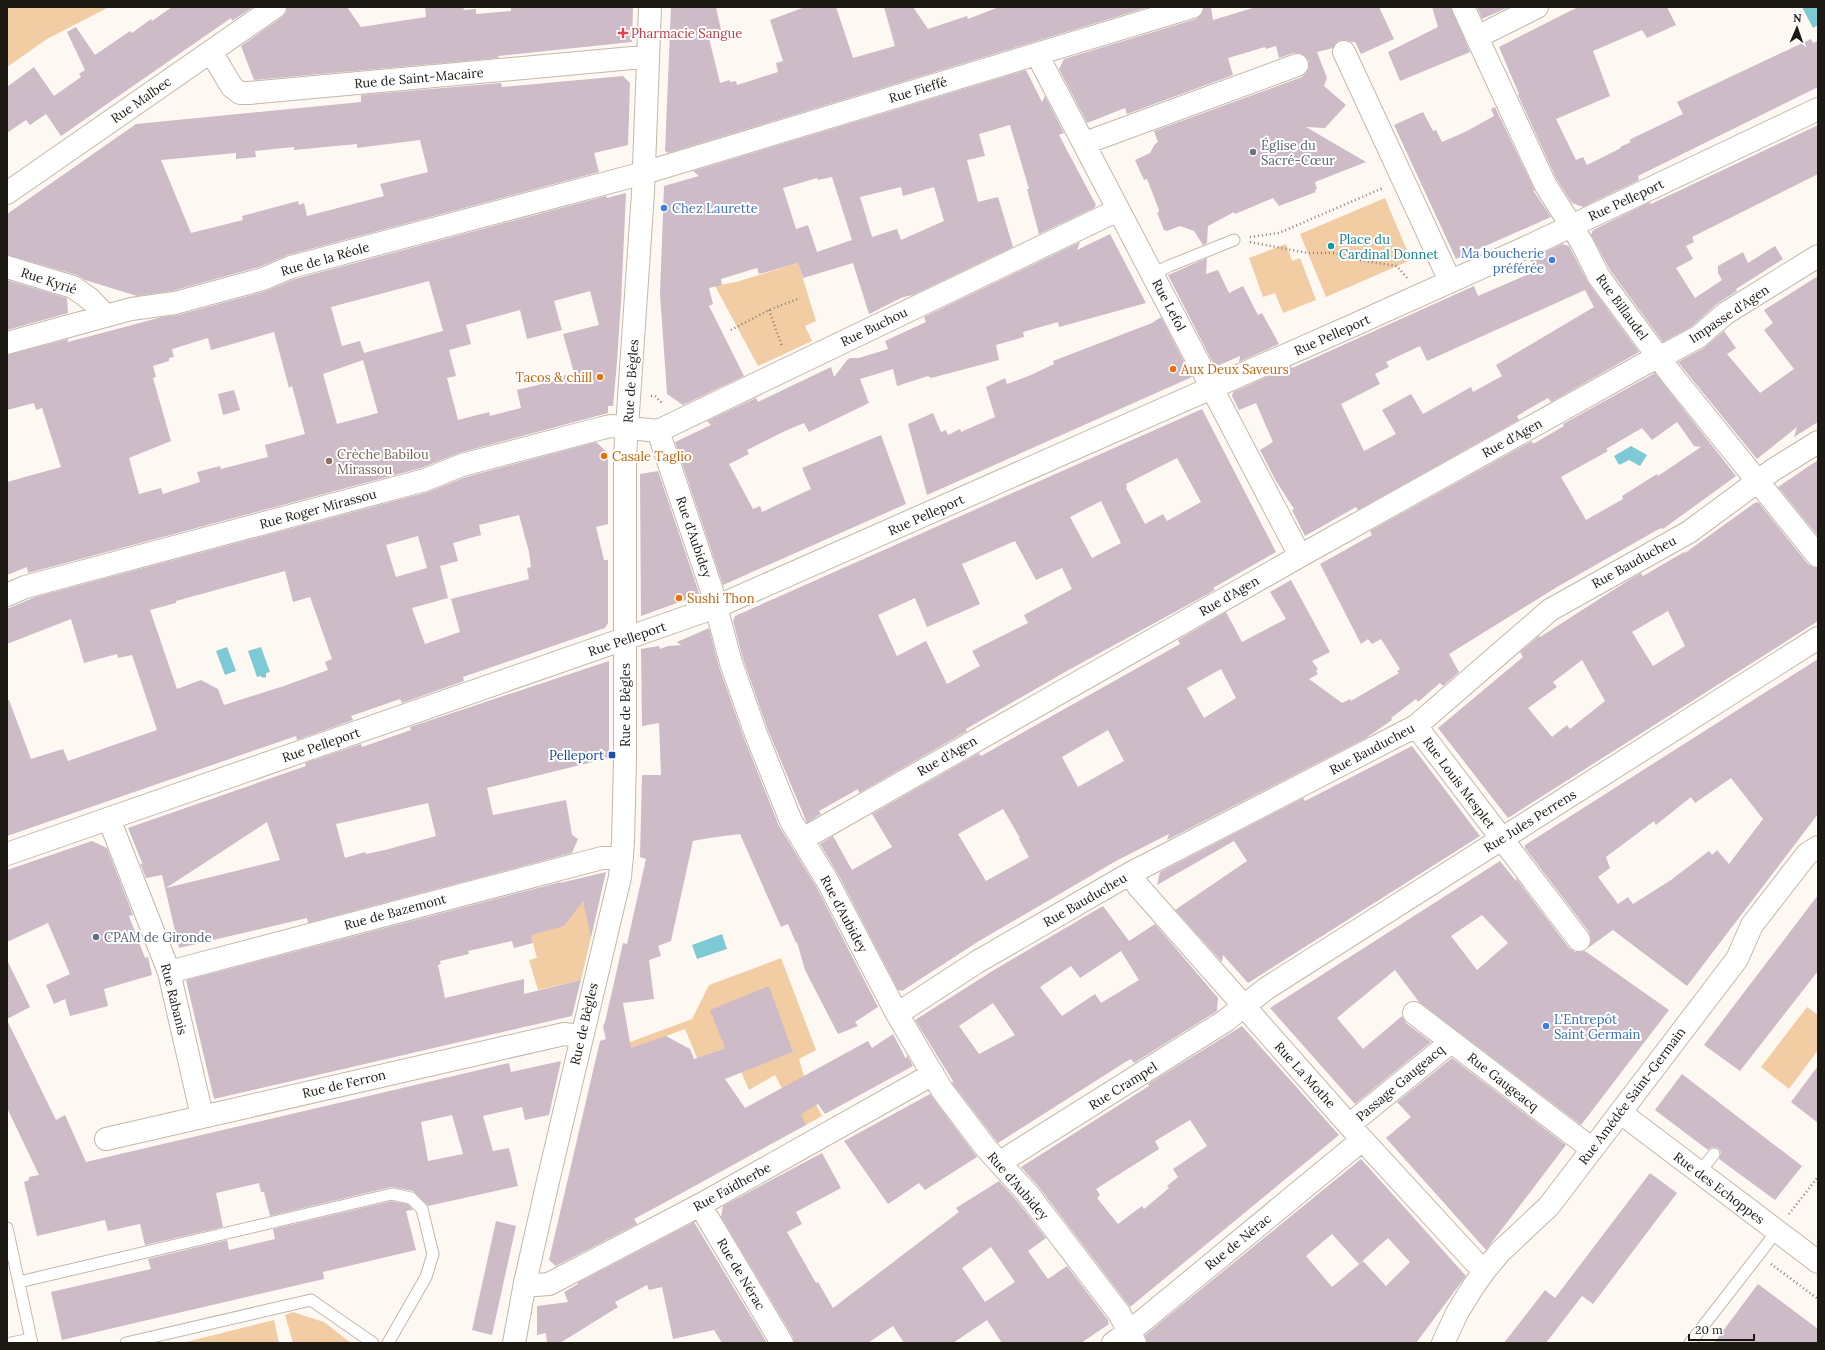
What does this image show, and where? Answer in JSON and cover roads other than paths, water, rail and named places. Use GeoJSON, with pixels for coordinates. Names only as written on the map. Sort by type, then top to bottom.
{"type":"FeatureCollection","features":[{"type":"Feature","properties":{"kind":"street","name":"Rue Malbec"},"geometry":{"type":"LineString","coordinates":[[7,193],[275,7]]}},
{"type":"Feature","properties":{"kind":"street","name":"Rue de Bègles"},"geometry":{"type":"LineString","coordinates":[[514,1343],[525,1283],[581,1036],[620,877],[622,858],[625,760],[624,503],[644,173],[650,7]]}},
{"type":"Feature","properties":{"kind":"street","name":"Rue Fieffé"},"geometry":{"type":"LineString","coordinates":[[644,173],[1192,7]]}},
{"type":"Feature","properties":{"kind":"street","name":"Rue Billaudel"},"geometry":{"type":"LineString","coordinates":[[1463,7],[1545,184],[1582,243],[1599,278],[1658,357],[1818,556]]}},
{"type":"Feature","properties":{"kind":"street"},"geometry":{"type":"LineString","coordinates":[[1477,37],[1537,7]]}},
{"type":"Feature","properties":{"kind":"street","name":"Rue de Saint-Macaire"},"geometry":{"type":"LineString","coordinates":[[211,52],[232,87],[240,93],[632,58],[648,58]]}},
{"type":"Feature","properties":{"kind":"street"},"geometry":{"type":"LineString","coordinates":[[1344,52],[1450,281]]}},
{"type":"Feature","properties":{"kind":"street","name":"Rue Lefol"},"geometry":{"type":"LineString","coordinates":[[1039,53],[1041,62],[1085,143],[1118,210],[1300,556]]}},
{"type":"Feature","properties":{"kind":"street"},"geometry":{"type":"LineString","coordinates":[[1085,143],[1297,65]]}},
{"type":"Feature","properties":{"kind":"street","name":"Rue Pelleport"},"geometry":{"type":"LineString","coordinates":[[7,854],[625,640],[716,607],[1416,297],[1571,226],[1818,109]]}},
{"type":"Feature","properties":{"kind":"street","name":"Rue de la Réole"},"geometry":{"type":"LineString","coordinates":[[7,343],[131,309],[175,303],[263,279],[291,267],[644,173]]}},
{"type":"Feature","properties":{"kind":"street","name":"Rue Buchou"},"geometry":{"type":"LineString","coordinates":[[658,431],[1118,210]]}},
{"type":"Feature","properties":{"kind":"street","name":"Impasse d'Agen"},"geometry":{"type":"LineString","coordinates":[[1658,357],[1698,337],[1726,313],[1818,256]]}},
{"type":"Feature","properties":{"kind":"street","name":"Rue Kyrié"},"geometry":{"type":"LineString","coordinates":[[7,267],[73,287],[90,299],[106,316]]}},
{"type":"Feature","properties":{"kind":"street","name":"Rue d'Agen"},"geometry":{"type":"LineString","coordinates":[[803,839],[1300,556],[1658,357]]}},
{"type":"Feature","properties":{"kind":"street","name":"Rue Roger Mirassou"},"geometry":{"type":"LineString","coordinates":[[7,595],[25,587],[425,480],[462,465],[602,428],[628,428]]}},
{"type":"Feature","properties":{"kind":"street"},"geometry":{"type":"LineString","coordinates":[[628,428],[658,431]]}},
{"type":"Feature","properties":{"kind":"street","name":"Rue d'Aubidey"},"geometry":{"type":"LineString","coordinates":[[658,431],[711,588],[731,663],[756,734],[791,821],[828,882],[897,1014],[942,1090],[986,1148],[1028,1194],[1118,1314],[1126,1339]]}},
{"type":"Feature","properties":{"kind":"street","name":"Rue Bauducheu"},"geometry":{"type":"LineString","coordinates":[[897,1014],[977,962],[1131,873],[1416,726],[1550,610],[1689,532],[1773,470],[1818,442]]}},
{"type":"Feature","properties":{"kind":"street","name":"Rue Jules Perrens"},"geometry":{"type":"LineString","coordinates":[[1244,1007],[1267,988],[1818,638]]}},
{"type":"Feature","properties":{"kind":"street","name":"Rue Louis Mesplet"},"geometry":{"type":"LineString","coordinates":[[1416,726],[1579,940]]}},
{"type":"Feature","properties":{"kind":"street","name":"Rue Rabanis"},"geometry":{"type":"LineString","coordinates":[[109,819],[169,972],[202,1116]]}},
{"type":"Feature","properties":{"kind":"street","name":"Rue Amédée Saint-Germain"},"geometry":{"type":"LineString","coordinates":[[1446,1342],[1457,1313],[1485,1270],[1500,1252],[1549,1206],[1737,959],[1752,925],[1807,854],[1818,847]]}},
{"type":"Feature","properties":{"kind":"street","name":"Rue de Bazemont"},"geometry":{"type":"LineString","coordinates":[[169,972],[602,858],[622,858]]}},
{"type":"Feature","properties":{"kind":"street","name":"Rue La Mothe"},"geometry":{"type":"LineString","coordinates":[[1131,873],[1138,886],[1244,1007],[1474,1261],[1485,1270]]}},
{"type":"Feature","properties":{"kind":"street","name":"Rue Crampel"},"geometry":{"type":"LineString","coordinates":[[1001,1164],[1010,1156],[1225,1021],[1244,1007]]}},
{"type":"Feature","properties":{"kind":"street","name":"Rue Gaugeacq"},"geometry":{"type":"LineString","coordinates":[[1414,1013],[1592,1149]]}},
{"type":"Feature","properties":{"kind":"street","name":"Rue de Ferron"},"geometry":{"type":"LineString","coordinates":[[106,1138],[564,1034],[581,1036]]}},
{"type":"Feature","properties":{"kind":"street","name":"Passage Gaugeacq"},"geometry":{"type":"LineString","coordinates":[[1356,1132],[1451,1042]]}},
{"type":"Feature","properties":{"kind":"street","name":"Rue Faidherbe"},"geometry":{"type":"LineString","coordinates":[[525,1283],[536,1285],[549,1284],[700,1205],[933,1074]]}},
{"type":"Feature","properties":{"kind":"street","name":"Rue des Echoppes"},"geometry":{"type":"LineString","coordinates":[[1620,1113],[1818,1262]]}},
{"type":"Feature","properties":{"kind":"street","name":"Rue de Nérac"},"geometry":{"type":"LineString","coordinates":[[1126,1339],[1356,1132]]}},
{"type":"Feature","properties":{"kind":"street","name":"Rue de Nérac"},"geometry":{"type":"LineString","coordinates":[[700,1205],[782,1343]]}},
{"type":"Feature","properties":{"kind":"lane"},"geometry":{"type":"LineString","coordinates":[[1153,274],[1234,240]]}},
{"type":"Feature","properties":{"kind":"lane"},"geometry":{"type":"LineString","coordinates":[[1699,1173],[1714,1154]]}},
{"type":"Feature","properties":{"kind":"lane"},"geometry":{"type":"LineString","coordinates":[[19,1282],[392,1194],[411,1198],[422,1209],[433,1254],[426,1277],[388,1343]]}},
{"type":"Feature","properties":{"kind":"lane"},"geometry":{"type":"LineString","coordinates":[[7,1228],[31,1341],[7,1342]]}},
{"type":"Feature","properties":{"kind":"lane"},"geometry":{"type":"LineString","coordinates":[[1690,1343],[1777,1231]]}},
{"type":"Feature","properties":{"kind":"lane"},"geometry":{"type":"LineString","coordinates":[[126,1343],[311,1300],[373,1343]]}},
{"type":"Feature","properties":{"kind":"water"},"geometry":{"type":"Polygon","coordinates":[[[1802,7],[1816,7],[1818,10],[1818,25],[1813,28],[1802,7]]]}},
{"type":"Feature","properties":{"kind":"water"},"geometry":{"type":"Polygon","coordinates":[[[1631,446],[1647,455],[1640,466],[1629,460],[1619,465],[1614,456],[1631,446]]]}},
{"type":"Feature","properties":{"kind":"water"},"geometry":{"type":"Polygon","coordinates":[[[227,647],[236,671],[225,675],[216,651],[227,647]]]}},
{"type":"Feature","properties":{"kind":"water"},"geometry":{"type":"Polygon","coordinates":[[[261,647],[270,672],[266,673],[266,677],[264,678],[260,676],[257,677],[248,651],[261,647]]]}},
{"type":"Feature","properties":{"kind":"water"},"geometry":{"type":"Polygon","coordinates":[[[722,934],[727,949],[697,959],[692,945],[722,934]]]}},
{"type":"Feature","properties":{"kind":"place","name":"Pharmacie Sangue"},"geometry":{"type":"Point","coordinates":[623,33]}},
{"type":"Feature","properties":{"kind":"place","name":"Église du Sacré-Cœur"},"geometry":{"type":"Point","coordinates":[1253,152]}},
{"type":"Feature","properties":{"kind":"place","name":"Chez Laurette"},"geometry":{"type":"Point","coordinates":[664,208]}},
{"type":"Feature","properties":{"kind":"place","name":"Place du Cardinal Donnet"},"geometry":{"type":"Point","coordinates":[1331,246]}},
{"type":"Feature","properties":{"kind":"place","name":"Ma boucherie préférée"},"geometry":{"type":"Point","coordinates":[1552,260]}},
{"type":"Feature","properties":{"kind":"place","name":"Aux Deux Saveurs"},"geometry":{"type":"Point","coordinates":[1173,369]}},
{"type":"Feature","properties":{"kind":"place","name":"Tacos & chill"},"geometry":{"type":"Point","coordinates":[600,377]}},
{"type":"Feature","properties":{"kind":"place","name":"Casale Taglio"},"geometry":{"type":"Point","coordinates":[604,456]}},
{"type":"Feature","properties":{"kind":"place","name":"Crèche Babilou Mirassou"},"geometry":{"type":"Point","coordinates":[329,461]}},
{"type":"Feature","properties":{"kind":"place","name":"Sushi Thon"},"geometry":{"type":"Point","coordinates":[679,598]}},
{"type":"Feature","properties":{"kind":"place","name":"Pelleport"},"geometry":{"type":"Point","coordinates":[612,755]}},
{"type":"Feature","properties":{"kind":"place","name":"CPAM de Gironde"},"geometry":{"type":"Point","coordinates":[96,937]}},
{"type":"Feature","properties":{"kind":"place","name":"L'Entrepôt Saint Germain"},"geometry":{"type":"Point","coordinates":[1546,1026]}}]}
